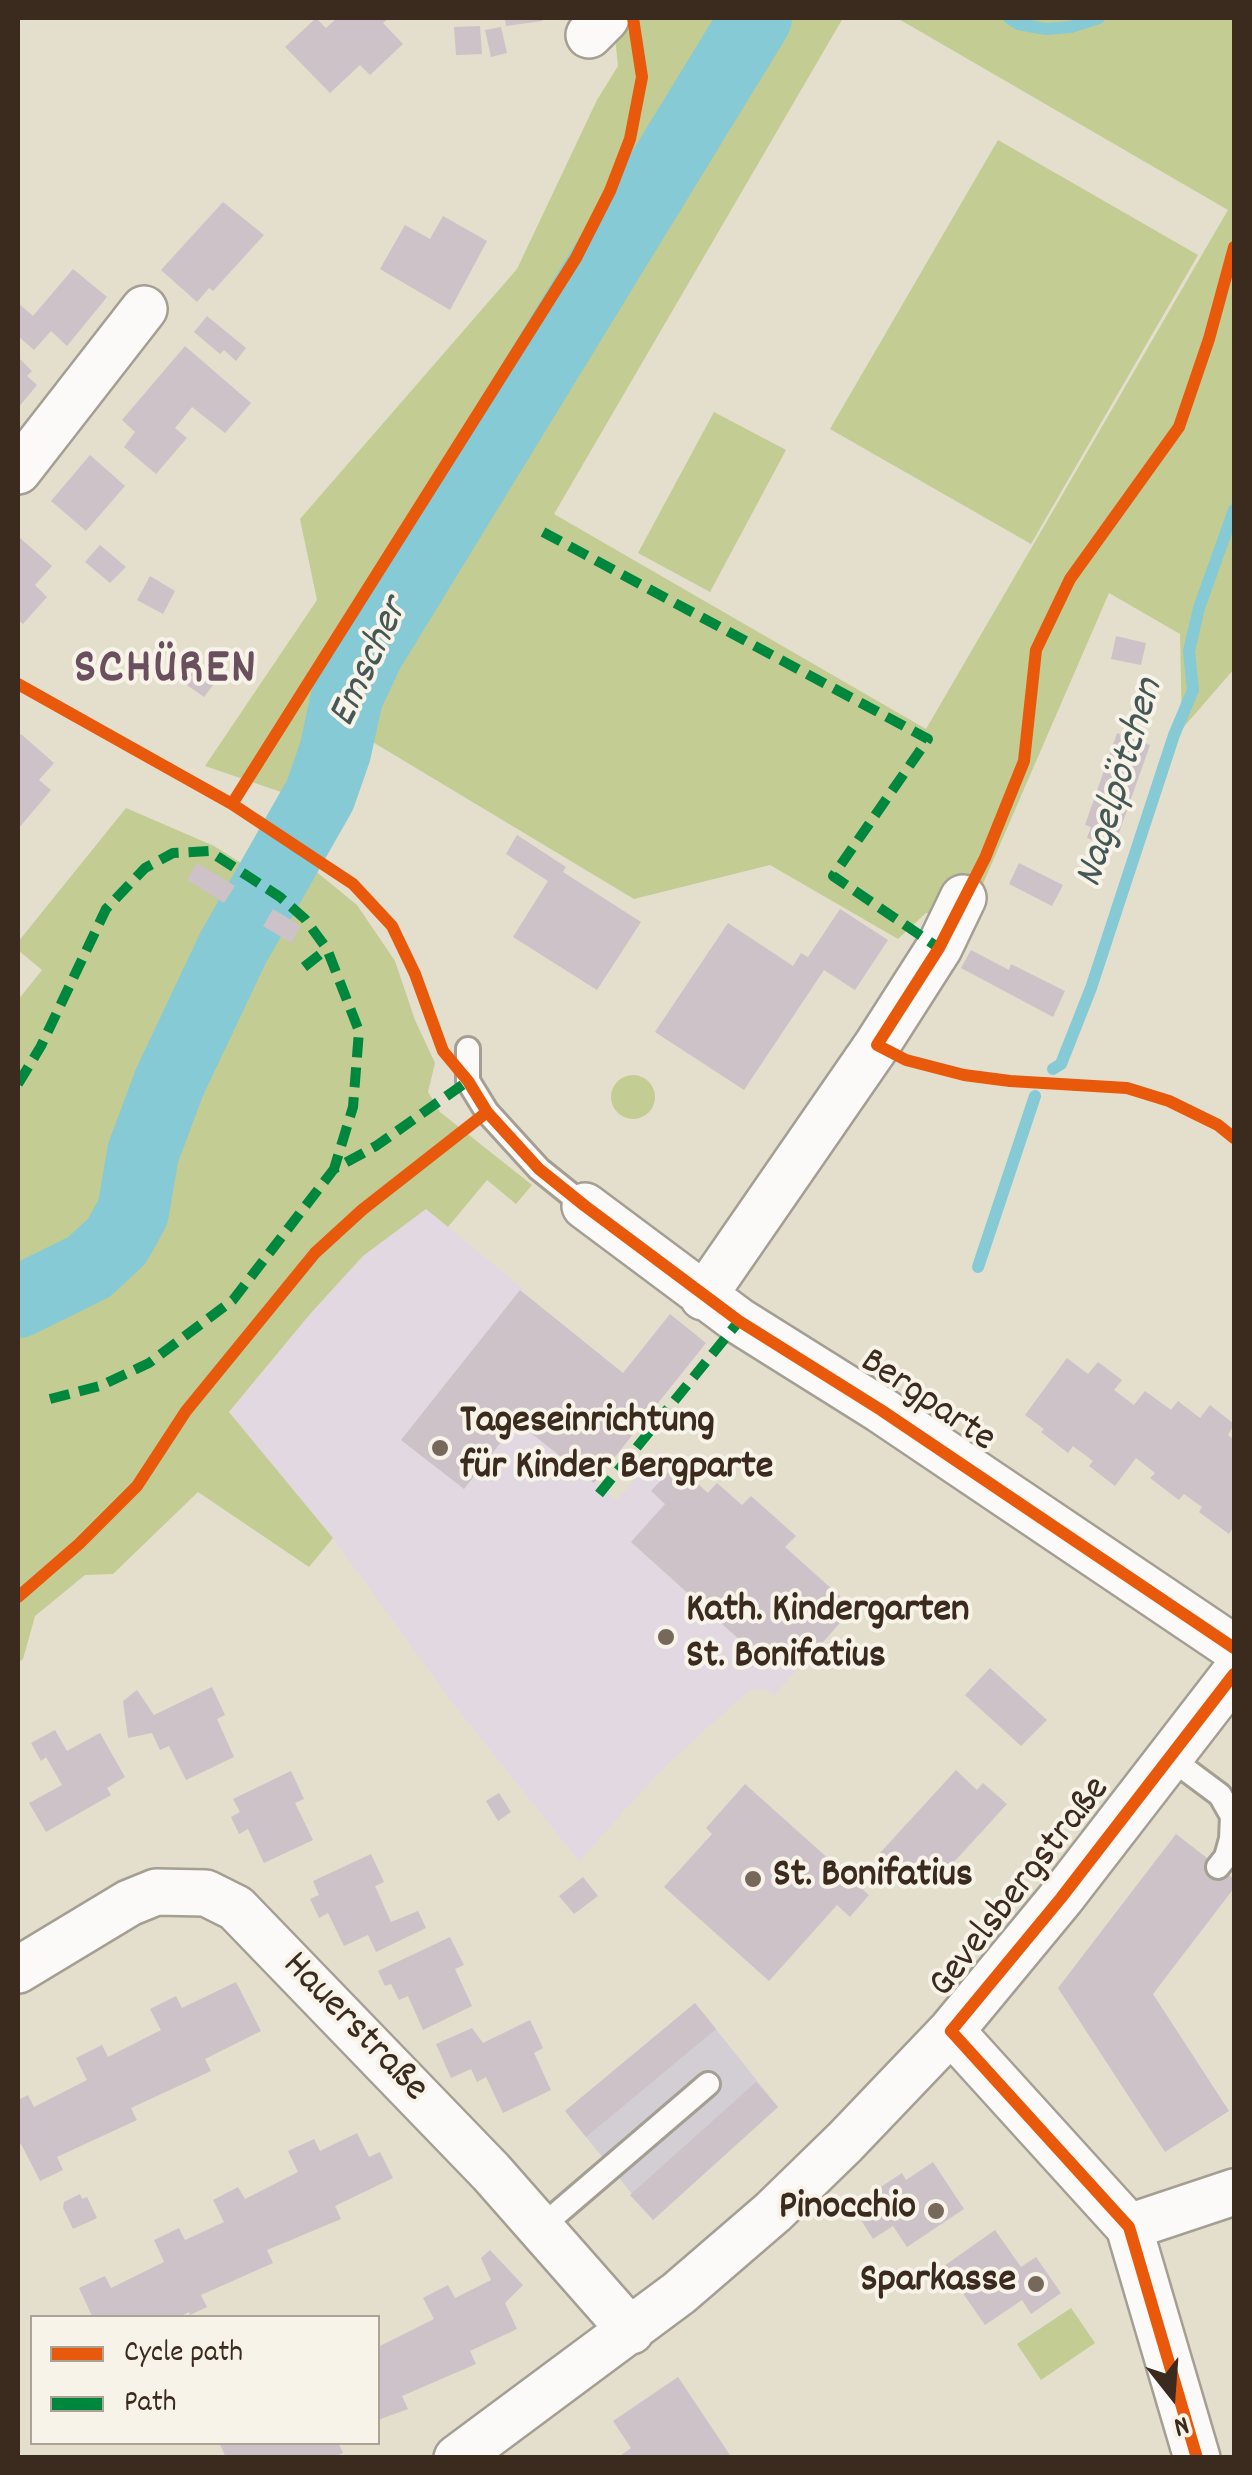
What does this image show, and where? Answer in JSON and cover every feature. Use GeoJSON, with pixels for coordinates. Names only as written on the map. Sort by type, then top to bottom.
{"type":"FeatureCollection","features":[{"type":"Feature","properties":{"kind":"street"},"geometry":{"type":"LineString","coordinates":[[18,470],[144,309]]}},
{"type":"Feature","properties":{"kind":"street"},"geometry":{"type":"LineString","coordinates":[[703,1297],[877,1044],[939,948],[963,898]]}},
{"type":"Feature","properties":{"kind":"street","name":"Bergparte"},"geometry":{"type":"LineString","coordinates":[[585,1206],[703,1297],[882,1410],[1234,1648]]}},
{"type":"Feature","properties":{"kind":"street","name":"Gevelsbergstraße"},"geometry":{"type":"LineString","coordinates":[[457,2458],[631,2331],[773,2212],[950,2032],[1061,1898],[1234,1674]]}},
{"type":"Feature","properties":{"kind":"street","name":"Hauerstraße"},"geometry":{"type":"LineString","coordinates":[[18,1970],[156,1892],[206,1894],[236,1908],[491,2172],[631,2331]]}},
{"type":"Feature","properties":{"kind":"street","name":"Gevelsbergstraße"},"geometry":{"type":"LineString","coordinates":[[950,2032],[1129,2226]]}},
{"type":"Feature","properties":{"kind":"street"},"geometry":{"type":"LineString","coordinates":[[1198,2458],[1129,2226],[1234,2192]]}},
{"type":"Feature","properties":{"kind":"lane"},"geometry":{"type":"LineString","coordinates":[[468,1049],[468,1081],[487,1112],[539,1169],[585,1206]]}},
{"type":"Feature","properties":{"kind":"lane"},"geometry":{"type":"LineString","coordinates":[[1168,1757],[1220,1795],[1232,1816],[1231,1840],[1218,1867]]}},
{"type":"Feature","properties":{"kind":"lane"},"geometry":{"type":"LineString","coordinates":[[540,2228],[708,2084]]}},
{"type":"Feature","properties":{"kind":"shaded area"},"geometry":{"type":"Polygon","coordinates":[[[426,1209],[623,1373],[670,1314],[706,1343],[594,1483],[617,1500],[660,1450],[707,1493],[717,1483],[741,1504],[751,1496],[796,1536],[786,1547],[853,1608],[774,1695],[767,1690],[749,1690],[659,1772],[579,1861],[451,1701],[333,1538],[229,1413],[363,1256],[426,1209]]]}},
{"type":"Feature","properties":{"kind":"shaded area"},"geometry":{"type":"Polygon","coordinates":[[[695,2003],[778,2107],[653,2220],[565,2111],[695,2003]]]}},
{"type":"Feature","properties":{"kind":"green space"},"geometry":{"type":"Polygon","coordinates":[[[632,18],[843,18],[554,514],[926,729],[1228,210],[897,18],[1234,18],[1234,669],[1182,729],[1180,634],[1109,593],[969,916],[926,913],[898,939],[770,865],[634,899],[351,729],[325,807],[205,766],[317,600],[300,519],[517,269],[597,100],[618,66],[614,27],[632,18]]]}},
{"type":"Feature","properties":{"kind":"green space"},"geometry":{"type":"Polygon","coordinates":[[[998,140],[1198,255],[1031,544],[830,429],[998,140]]]}},
{"type":"Feature","properties":{"kind":"green space"},"geometry":{"type":"Polygon","coordinates":[[[714,412],[786,450],[710,592],[638,553],[714,412]]]}},
{"type":"Feature","properties":{"kind":"green space"},"geometry":{"type":"Polygon","coordinates":[[[126,808],[214,846],[282,889],[302,860],[357,905],[395,961],[435,1063],[428,1092],[440,1112],[532,1185],[516,1204],[487,1180],[448,1227],[426,1209],[363,1256],[229,1412],[333,1538],[309,1567],[198,1492],[113,1574],[85,1575],[35,1616],[23,1659],[18,1663],[18,1000],[42,970],[18,950],[18,942],[126,808]]]}},
{"type":"Feature","properties":{"kind":"green space"},"geometry":{"type":"Polygon","coordinates":[[[633,1075],[649,1081],[655,1097],[649,1113],[633,1119],[617,1113],[611,1097],[617,1081],[633,1075]]]}},
{"type":"Feature","properties":{"kind":"green space"},"geometry":{"type":"Polygon","coordinates":[[[1071,2308],[1095,2343],[1041,2380],[1017,2344],[1071,2308]]]}},
{"type":"Feature","properties":{"kind":"building"},"geometry":{"type":"Polygon","coordinates":[[[316,18],[326,28],[337,18],[389,18],[383,23],[403,44],[370,75],[360,65],[330,93],[285,47],[316,18]]]}},
{"type":"Feature","properties":{"kind":"building"},"geometry":{"type":"Polygon","coordinates":[[[505,18],[542,18],[542,21],[506,26],[505,18]]]}},
{"type":"Feature","properties":{"kind":"building"},"geometry":{"type":"Polygon","coordinates":[[[480,26],[482,54],[456,55],[454,27],[480,26]]]}},
{"type":"Feature","properties":{"kind":"building"},"geometry":{"type":"Polygon","coordinates":[[[501,27],[507,53],[491,57],[485,30],[501,27]]]}},
{"type":"Feature","properties":{"kind":"building"},"geometry":{"type":"Polygon","coordinates":[[[223,202],[264,235],[213,291],[209,288],[197,302],[161,270],[223,202]]]}},
{"type":"Feature","properties":{"kind":"building"},"geometry":{"type":"Polygon","coordinates":[[[443,216],[487,241],[450,310],[380,269],[405,225],[430,239],[443,216]]]}},
{"type":"Feature","properties":{"kind":"building"},"geometry":{"type":"Polygon","coordinates":[[[73,269],[107,297],[67,346],[51,331],[34,350],[18,336],[18,303],[33,316],[73,269]]]}},
{"type":"Feature","properties":{"kind":"building"},"geometry":{"type":"Polygon","coordinates":[[[207,316],[246,348],[236,361],[224,350],[220,354],[194,332],[207,316]]]}},
{"type":"Feature","properties":{"kind":"building"},"geometry":{"type":"Polygon","coordinates":[[[185,346],[251,403],[225,433],[192,407],[175,428],[187,438],[156,474],[124,447],[135,432],[122,420],[185,346]]]}},
{"type":"Feature","properties":{"kind":"building"},"geometry":{"type":"Polygon","coordinates":[[[18,357],[32,371],[27,376],[37,385],[18,408],[18,357]]]}},
{"type":"Feature","properties":{"kind":"building"},"geometry":{"type":"Polygon","coordinates":[[[90,455],[125,486],[86,531],[51,501],[90,455]]]}},
{"type":"Feature","properties":{"kind":"building"},"geometry":{"type":"Polygon","coordinates":[[[20,538],[52,566],[35,585],[47,597],[23,624],[18,620],[20,538]]]}},
{"type":"Feature","properties":{"kind":"building"},"geometry":{"type":"Polygon","coordinates":[[[100,545],[126,567],[110,583],[85,562],[100,545]]]}},
{"type":"Feature","properties":{"kind":"building"},"geometry":{"type":"Polygon","coordinates":[[[150,576],[175,591],[163,614],[137,600],[150,576]]]}},
{"type":"Feature","properties":{"kind":"building"},"geometry":{"type":"Polygon","coordinates":[[[1116,636],[1146,643],[1141,665],[1111,659],[1116,636]]]}},
{"type":"Feature","properties":{"kind":"building"},"geometry":{"type":"Polygon","coordinates":[[[194,670],[214,684],[204,697],[184,683],[194,670]]]}},
{"type":"Feature","properties":{"kind":"building"},"geometry":{"type":"Polygon","coordinates":[[[1117,733],[1150,745],[1114,847],[1087,838],[1091,827],[1085,825],[1117,733]]]}},
{"type":"Feature","properties":{"kind":"building"},"geometry":{"type":"Polygon","coordinates":[[[21,734],[54,763],[39,780],[51,790],[18,829],[18,738],[21,734]]]}},
{"type":"Feature","properties":{"kind":"building"},"geometry":{"type":"Polygon","coordinates":[[[517,835],[566,867],[563,872],[641,922],[597,990],[513,937],[548,881],[506,854],[517,835]]]}},
{"type":"Feature","properties":{"kind":"building"},"geometry":{"type":"Polygon","coordinates":[[[197,863],[235,886],[224,903],[187,880],[197,863]]]}},
{"type":"Feature","properties":{"kind":"building"},"geometry":{"type":"Polygon","coordinates":[[[1019,863],[1063,885],[1052,906],[1009,884],[1019,863]]]}},
{"type":"Feature","properties":{"kind":"building"},"geometry":{"type":"Polygon","coordinates":[[[273,909],[301,926],[291,943],[263,926],[273,909]]]}},
{"type":"Feature","properties":{"kind":"building"},"geometry":{"type":"Polygon","coordinates":[[[840,909],[888,940],[855,990],[824,970],[744,1090],[655,1032],[728,923],[793,966],[801,953],[808,957],[840,909]]]}},
{"type":"Feature","properties":{"kind":"building"},"geometry":{"type":"Polygon","coordinates":[[[971,950],[1009,970],[1011,964],[1065,991],[1053,1017],[961,968],[971,950]]]}},
{"type":"Feature","properties":{"kind":"building"},"geometry":{"type":"Polygon","coordinates":[[[520,1290],[623,1373],[670,1314],[706,1343],[594,1483],[517,1422],[464,1489],[401,1440],[520,1290]]]}},
{"type":"Feature","properties":{"kind":"building"},"geometry":{"type":"Polygon","coordinates":[[[1067,1358],[1088,1374],[1098,1362],[1122,1380],[1114,1390],[1134,1405],[1145,1391],[1171,1410],[1178,1401],[1200,1418],[1210,1405],[1234,1424],[1228,1435],[1234,1440],[1234,1526],[1229,1534],[1199,1512],[1202,1507],[1184,1494],[1179,1500],[1150,1478],[1155,1473],[1136,1458],[1115,1486],[1089,1466],[1093,1461],[1073,1446],[1068,1453],[1025,1415],[1067,1358]]]}},
{"type":"Feature","properties":{"kind":"building"},"geometry":{"type":"Polygon","coordinates":[[[676,1464],[708,1493],[717,1483],[742,1505],[751,1496],[796,1536],[785,1547],[853,1608],[802,1666],[786,1651],[771,1668],[631,1542],[665,1504],[651,1491],[676,1464]]]}},
{"type":"Feature","properties":{"kind":"building"},"geometry":{"type":"Polygon","coordinates":[[[990,1668],[1047,1720],[1021,1746],[965,1695],[990,1668]]]}},
{"type":"Feature","properties":{"kind":"building"},"geometry":{"type":"Polygon","coordinates":[[[212,1687],[225,1715],[217,1719],[234,1757],[186,1780],[169,1746],[160,1750],[152,1733],[128,1738],[123,1701],[137,1690],[154,1715],[212,1687]]]}},
{"type":"Feature","properties":{"kind":"building"},"geometry":{"type":"Polygon","coordinates":[[[55,1730],[67,1751],[100,1733],[125,1777],[107,1788],[111,1795],[46,1832],[29,1803],[62,1785],[46,1757],[41,1761],[31,1743],[55,1730]]]}},
{"type":"Feature","properties":{"kind":"building"},"geometry":{"type":"Polygon","coordinates":[[[956,1770],[977,1790],[983,1783],[1007,1804],[933,1885],[913,1866],[904,1876],[880,1853],[956,1770]]]}},
{"type":"Feature","properties":{"kind":"building"},"geometry":{"type":"Polygon","coordinates":[[[291,1771],[304,1799],[295,1803],[313,1840],[264,1863],[248,1829],[239,1834],[231,1817],[240,1812],[233,1799],[291,1771]]]}},
{"type":"Feature","properties":{"kind":"building","name":"St. Bonifatius"},"geometry":{"type":"Polygon","coordinates":[[[745,1784],[869,1895],[850,1917],[837,1905],[769,1981],[664,1887],[712,1834],[706,1828],[745,1784]]]}},
{"type":"Feature","properties":{"kind":"building"},"geometry":{"type":"Polygon","coordinates":[[[499,1793],[511,1812],[498,1821],[486,1801],[499,1793]]]}},
{"type":"Feature","properties":{"kind":"building"},"geometry":{"type":"Polygon","coordinates":[[[1176,1834],[1234,1879],[1234,1888],[1153,1994],[1229,2111],[1165,2152],[1058,1988],[1176,1834]]]}},
{"type":"Feature","properties":{"kind":"building"},"geometry":{"type":"Polygon","coordinates":[[[371,1854],[384,1882],[375,1886],[391,1922],[418,1911],[426,1928],[376,1952],[368,1935],[344,1946],[328,1913],[319,1918],[310,1899],[319,1895],[313,1881],[371,1854]]]}},
{"type":"Feature","properties":{"kind":"building"},"geometry":{"type":"Polygon","coordinates":[[[583,1877],[598,1896],[574,1914],[559,1896],[583,1877]]]}},
{"type":"Feature","properties":{"kind":"building"},"geometry":{"type":"Polygon","coordinates":[[[450,1937],[464,1965],[455,1969],[472,2006],[423,2030],[408,1996],[399,2000],[391,1984],[385,1986],[378,1971],[450,1937]]]}},
{"type":"Feature","properties":{"kind":"building"},"geometry":{"type":"Polygon","coordinates":[[[236,1982],[261,2031],[205,2059],[211,2071],[131,2108],[137,2120],[57,2157],[63,2170],[40,2181],[21,2144],[18,2145],[18,2100],[28,2095],[34,2107],[87,2080],[76,2058],[102,2045],[108,2057],[161,2030],[150,2009],[176,1996],[182,2008],[236,1982]]]}},
{"type":"Feature","properties":{"kind":"building"},"geometry":{"type":"Polygon","coordinates":[[[695,2003],[716,2029],[586,2137],[565,2111],[695,2003]]]}},
{"type":"Feature","properties":{"kind":"building"},"geometry":{"type":"Polygon","coordinates":[[[530,2020],[543,2048],[534,2053],[551,2090],[503,2113],[486,2077],[477,2082],[471,2069],[451,2078],[436,2044],[472,2028],[483,2043],[530,2020]]]}},
{"type":"Feature","properties":{"kind":"building"},"geometry":{"type":"Polygon","coordinates":[[[756,2082],[778,2107],[653,2220],[630,2195],[756,2082]]]}},
{"type":"Feature","properties":{"kind":"building"},"geometry":{"type":"Polygon","coordinates":[[[357,2133],[369,2157],[380,2152],[393,2178],[335,2206],[341,2219],[267,2250],[273,2263],[201,2295],[207,2307],[190,2315],[92,2315],[79,2288],[105,2276],[111,2288],[164,2262],[154,2240],[179,2228],[185,2240],[224,2222],[213,2200],[238,2187],[245,2199],[298,2172],[288,2151],[314,2139],[320,2151],[357,2133]]]}},
{"type":"Feature","properties":{"kind":"building"},"geometry":{"type":"Polygon","coordinates":[[[933,2162],[964,2209],[907,2247],[893,2226],[873,2239],[852,2206],[902,2173],[906,2180],[933,2162]]]}},
{"type":"Feature","properties":{"kind":"building"},"geometry":{"type":"Polygon","coordinates":[[[80,2194],[82,2199],[87,2197],[97,2218],[73,2229],[64,2202],[80,2194]]]}},
{"type":"Feature","properties":{"kind":"building"},"geometry":{"type":"Polygon","coordinates":[[[995,2230],[1021,2267],[1036,2257],[1061,2293],[1031,2314],[1022,2300],[985,2325],[944,2266],[995,2230]]]}},
{"type":"Feature","properties":{"kind":"building"},"geometry":{"type":"Polygon","coordinates":[[[490,2250],[523,2285],[505,2303],[517,2329],[470,2351],[476,2364],[402,2396],[408,2409],[380,2419],[380,2346],[434,2319],[423,2298],[448,2285],[455,2298],[491,2280],[481,2258],[490,2250]]]}},
{"type":"Feature","properties":{"kind":"building"},"geometry":{"type":"Polygon","coordinates":[[[678,2377],[732,2458],[617,2458],[631,2448],[613,2421],[678,2377]]]}},
{"type":"Feature","properties":{"kind":"building"},"geometry":{"type":"Polygon","coordinates":[[[220,2445],[339,2445],[343,2453],[332,2458],[226,2458],[220,2445]]]}},
{"type":"Feature","properties":{"kind":"waterway","name":"Emscher"},"geometry":{"type":"LineString","coordinates":[[18,1302],[89,1267],[117,1241],[133,1212],[143,1153],[170,1081],[233,948],[320,795],[335,752],[347,697],[368,652],[756,18]]}},
{"type":"Feature","properties":{"kind":"waterway","name":"Nagelpötchen"},"geometry":{"type":"LineString","coordinates":[[1009,18],[1018,24],[1046,29],[1071,27],[1099,18]]}},
{"type":"Feature","properties":{"kind":"waterway","name":"Nagelpötchen"},"geometry":{"type":"LineString","coordinates":[[1053,1069],[1061,1064],[1091,988],[1174,735],[1193,690],[1189,651],[1199,608],[1234,510]]}},
{"type":"Feature","properties":{"kind":"waterway","name":"Nagelpötchen"},"geometry":{"type":"LineString","coordinates":[[978,1267],[1035,1096]]}},
{"type":"Feature","properties":{"kind":"marked path"},"geometry":{"type":"LineString","coordinates":[[543,532],[928,739],[833,876],[939,948]]}},
{"type":"Feature","properties":{"kind":"marked path"},"geometry":{"type":"LineString","coordinates":[[18,1084],[41,1046],[106,909],[145,868],[173,853],[209,851],[280,897],[305,919],[327,949],[359,1031],[353,1107],[334,1169]]}},
{"type":"Feature","properties":{"kind":"marked path"},"geometry":{"type":"LineString","coordinates":[[304,967],[327,949]]}},
{"type":"Feature","properties":{"kind":"marked path"},"geometry":{"type":"LineString","coordinates":[[50,1399],[100,1386],[149,1363],[233,1300],[334,1169],[376,1146],[468,1081],[464,1075]]}},
{"type":"Feature","properties":{"kind":"marked path"},"geometry":{"type":"LineString","coordinates":[[599,1494],[739,1321]]}},
{"type":"Feature","properties":{"kind":"cycle path"},"geometry":{"type":"LineString","coordinates":[[232,804],[576,258],[610,191],[630,139],[642,77],[633,18]]}},
{"type":"Feature","properties":{"kind":"cycle path"},"geometry":{"type":"LineString","coordinates":[[1234,247],[1179,427],[1070,579],[1036,650],[1024,761],[985,858],[939,948],[877,1045],[906,1060],[964,1075],[1127,1088],[1169,1101],[1218,1125],[1234,1138]]}},
{"type":"Feature","properties":{"kind":"cycle path"},"geometry":{"type":"LineString","coordinates":[[18,684],[232,804],[353,884],[392,926],[415,974],[443,1051],[487,1112],[539,1169],[585,1206],[739,1321],[881,1410],[1234,1648]]}},
{"type":"Feature","properties":{"kind":"cycle path"},"geometry":{"type":"LineString","coordinates":[[18,1597],[137,1486],[186,1411],[315,1253],[362,1210],[487,1112]]}},
{"type":"Feature","properties":{"kind":"cycle path"},"geometry":{"type":"LineString","coordinates":[[1197,2458],[1129,2227],[951,2031],[1061,1898],[1234,1674]]}},
{"type":"Feature","properties":{"kind":"place","name":"Tageseinrichtung für Kinder Bergparte"},"geometry":{"type":"Point","coordinates":[440,1448]}},
{"type":"Feature","properties":{"kind":"place","name":"Kath. Kindergarten St. Bonifatius"},"geometry":{"type":"Point","coordinates":[666,1637]}},
{"type":"Feature","properties":{"kind":"place","name":"St. Bonifatius"},"geometry":{"type":"Point","coordinates":[753,1879]}},
{"type":"Feature","properties":{"kind":"place","name":"Pinocchio"},"geometry":{"type":"Point","coordinates":[936,2211]}},
{"type":"Feature","properties":{"kind":"place","name":"Sparkasse"},"geometry":{"type":"Point","coordinates":[1036,2284]}},
{"type":"Feature","properties":{"kind":"district","name":"SCHÜREN"},"geometry":{"type":"Point","coordinates":[166,673]}}]}
